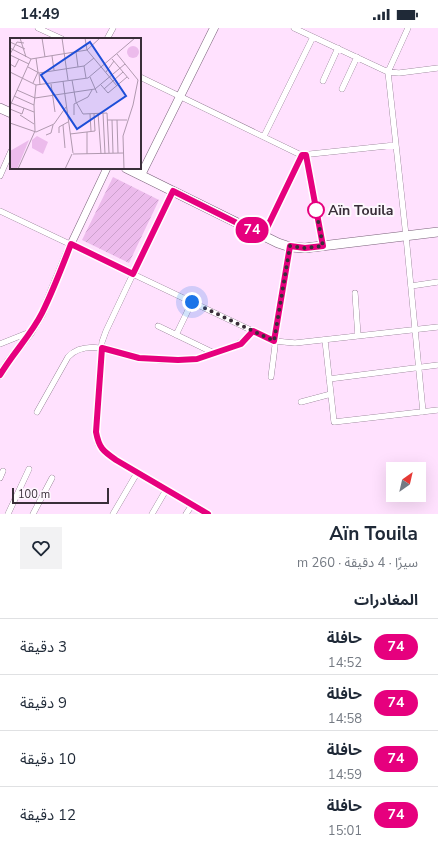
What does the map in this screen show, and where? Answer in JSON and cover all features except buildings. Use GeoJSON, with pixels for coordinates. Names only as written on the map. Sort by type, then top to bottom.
{"type":"FeatureCollection","features":[{"type":"Feature","properties":{"kind":"main road"},"geometry":{"type":"LineString","coordinates":[[141,175],[214,28]]}},
{"type":"Feature","properties":{"kind":"main road"},"geometry":{"type":"LineString","coordinates":[[0,108],[10,113]]}},
{"type":"Feature","properties":{"kind":"main road"},"geometry":{"type":"LineString","coordinates":[[128,169],[263,236],[278,243],[290,246],[305,248],[438,232]]}},
{"type":"Feature","properties":{"kind":"street"},"geometry":{"type":"LineString","coordinates":[[38,28],[48,30],[60,38]]}},
{"type":"Feature","properties":{"kind":"street"},"geometry":{"type":"LineString","coordinates":[[108,38],[113,28]]}},
{"type":"Feature","properties":{"kind":"street"},"geometry":{"type":"LineString","coordinates":[[294,28],[388,72],[399,73],[438,68]]}},
{"type":"Feature","properties":{"kind":"street"},"geometry":{"type":"LineString","coordinates":[[408,28],[388,72],[423,412]]}},
{"type":"Feature","properties":{"kind":"street"},"geometry":{"type":"LineString","coordinates":[[264,136],[313,37]]}},
{"type":"Feature","properties":{"kind":"street"},"geometry":{"type":"LineString","coordinates":[[323,81],[338,48]]}},
{"type":"Feature","properties":{"kind":"street"},"geometry":{"type":"LineString","coordinates":[[342,89],[357,57]]}},
{"type":"Feature","properties":{"kind":"street"},"geometry":{"type":"LineString","coordinates":[[141,76],[304,155],[396,145]]}},
{"type":"Feature","properties":{"kind":"street"},"geometry":{"type":"LineString","coordinates":[[0,176],[10,153]]}},
{"type":"Feature","properties":{"kind":"street"},"geometry":{"type":"LineString","coordinates":[[263,236],[304,155]]}},
{"type":"Feature","properties":{"kind":"street"},"geometry":{"type":"LineString","coordinates":[[304,155],[323,246]]}},
{"type":"Feature","properties":{"kind":"street"},"geometry":{"type":"LineString","coordinates":[[0,375],[42,314],[71,244],[107,169]]}},
{"type":"Feature","properties":{"kind":"street"},"geometry":{"type":"LineString","coordinates":[[173,191],[106,331],[102,348],[96,432],[98,444],[106,453],[137,473],[208,514]]}},
{"type":"Feature","properties":{"kind":"street"},"geometry":{"type":"LineString","coordinates":[[0,211],[274,341],[296,343],[438,327]]}},
{"type":"Feature","properties":{"kind":"street"},"geometry":{"type":"LineString","coordinates":[[271,377],[275,346],[274,341],[290,246]]}},
{"type":"Feature","properties":{"kind":"street"},"geometry":{"type":"LineString","coordinates":[[411,286],[438,282]]}},
{"type":"Feature","properties":{"kind":"street"},"geometry":{"type":"LineString","coordinates":[[355,293],[358,336]]}},
{"type":"Feature","properties":{"kind":"street"},"geometry":{"type":"LineString","coordinates":[[176,335],[192,302]]}},
{"type":"Feature","properties":{"kind":"street"},"geometry":{"type":"LineString","coordinates":[[158,326],[214,353]]}},
{"type":"Feature","properties":{"kind":"street"},"geometry":{"type":"LineString","coordinates":[[37,412],[68,357],[73,351],[80,349],[102,348],[139,358],[178,360],[197,359],[241,344],[253,331]]}},
{"type":"Feature","properties":{"kind":"street"},"geometry":{"type":"LineString","coordinates":[[0,344],[31,332]]}},
{"type":"Feature","properties":{"kind":"street"},"geometry":{"type":"LineString","coordinates":[[324,340],[334,422],[438,410]]}},
{"type":"Feature","properties":{"kind":"street"},"geometry":{"type":"LineString","coordinates":[[329,379],[438,365]]}},
{"type":"Feature","properties":{"kind":"street"},"geometry":{"type":"LineString","coordinates":[[301,402],[331,394]]}},
{"type":"Feature","properties":{"kind":"street"},"geometry":{"type":"LineString","coordinates":[[8,514],[30,469]]}},
{"type":"Feature","properties":{"kind":"street"},"geometry":{"type":"LineString","coordinates":[[0,478],[4,471]]}},
{"type":"Feature","properties":{"kind":"street"},"geometry":{"type":"LineString","coordinates":[[113,514],[137,473]]}},
{"type":"Feature","properties":{"kind":"street"},"geometry":{"type":"LineString","coordinates":[[33,514],[52,478]]}},
{"type":"Feature","properties":{"kind":"street"},"geometry":{"type":"LineString","coordinates":[[152,514],[166,490]]}},
{"type":"Feature","properties":{"kind":"street"},"geometry":{"type":"LineString","coordinates":[[186,514],[192,505]]}},
{"type":"Feature","properties":{"kind":"shaded area"},"geometry":{"type":"Polygon","coordinates":[[[113,177],[159,200],[129,263],[82,240],[113,177]]]}},
{"type":"Feature","properties":{"kind":"bus line","name":"74"},"geometry":{"type":"LineString","coordinates":[[0,375],[42,314],[71,244],[133,274],[173,191],[263,236],[302,155],[306,155],[323,246],[305,248],[290,246],[274,341],[253,331],[241,344],[197,359],[178,360],[139,358],[102,348],[96,432],[98,444],[106,453],[116,460],[208,514]]}},
{"type":"Feature","properties":{"kind":"place","name":"Aïn Touila"},"geometry":{"type":"Point","coordinates":[316,210]}},
{"type":"Feature","properties":{"kind":"route"},"geometry":{"type":"LineString","coordinates":[[192,302],[274,341],[290,246],[305,248],[323,246],[316,210]]}}]}
